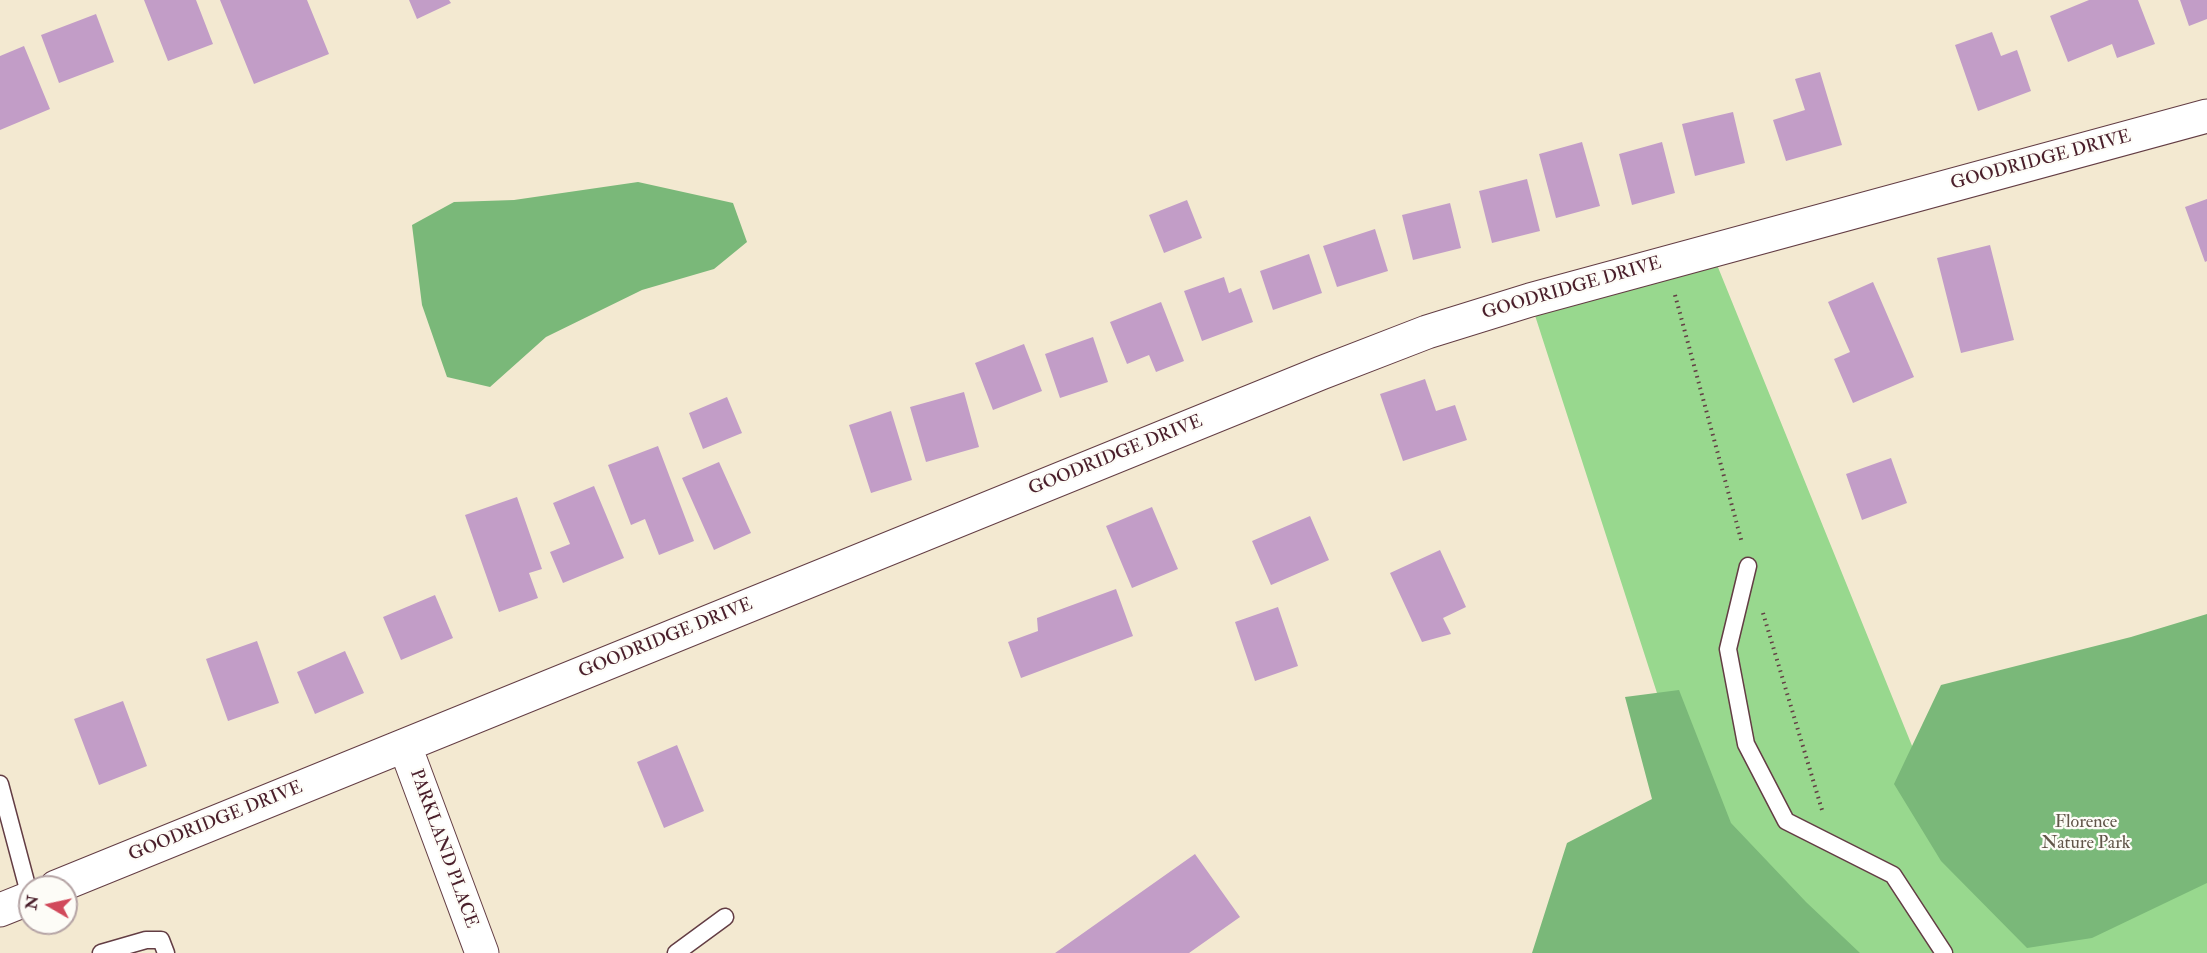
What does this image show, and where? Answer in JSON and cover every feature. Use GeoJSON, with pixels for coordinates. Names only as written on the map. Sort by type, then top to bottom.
{"type":"FeatureCollection","features":[{"type":"Feature","properties":{"kind":"street","name":"GOODRIDGE DRIVE"},"geometry":{"type":"LineString","coordinates":[[78,878],[1427,332],[1530,300],[2207,116]]}},
{"type":"Feature","properties":{"kind":"street","name":"PARKLAND PLACE"},"geometry":{"type":"LineString","coordinates":[[405,746],[482,953]]}},
{"type":"Feature","properties":{"kind":"street"},"geometry":{"type":"LineString","coordinates":[[0,910],[18,902]]}},
{"type":"Feature","properties":{"kind":"lane"},"geometry":{"type":"LineString","coordinates":[[1748,566],[1728,649],[1746,744],[1786,821],[1893,875],[1944,953]]}},
{"type":"Feature","properties":{"kind":"lane"},"geometry":{"type":"LineString","coordinates":[[0,784],[24,875]]}},
{"type":"Feature","properties":{"kind":"lane"},"geometry":{"type":"LineString","coordinates":[[676,953],[725,917]]}},
{"type":"Feature","properties":{"kind":"lane"},"geometry":{"type":"LineString","coordinates":[[102,953],[146,940],[161,940],[166,953]]}},
{"type":"Feature","properties":{"kind":"path"},"geometry":{"type":"LineString","coordinates":[[1666,263],[1748,566],[1824,818]]}},
{"type":"Feature","properties":{"kind":"green space"},"geometry":{"type":"Polygon","coordinates":[[[638,182],[733,203],[747,242],[714,269],[642,290],[546,337],[490,387],[447,377],[422,305],[412,225],[454,202],[514,200],[638,182]]]}},
{"type":"Feature","properties":{"kind":"green space","name":"Florence Nature Park"},"geometry":{"type":"Polygon","coordinates":[[[1711,250],[1919,763],[2207,664],[2207,953],[1741,953],[1530,300],[1711,250]]]}},
{"type":"Feature","properties":{"kind":"green space"},"geometry":{"type":"Polygon","coordinates":[[[2207,614],[2207,883],[2092,938],[2027,948],[1941,861],[1894,784],[1941,685],[2131,637],[2207,614]]]}},
{"type":"Feature","properties":{"kind":"green space"},"geometry":{"type":"Polygon","coordinates":[[[1679,690],[1731,823],[1806,902],[1860,953],[1532,953],[1567,843],[1652,799],[1625,697],[1679,690]]]}},
{"type":"Feature","properties":{"kind":"building"},"geometry":{"type":"Polygon","coordinates":[[[144,0],[196,0],[213,44],[168,61],[144,0]]]}},
{"type":"Feature","properties":{"kind":"building"},"geometry":{"type":"Polygon","coordinates":[[[220,0],[307,0],[329,54],[254,84],[220,0]]]}},
{"type":"Feature","properties":{"kind":"building"},"geometry":{"type":"Polygon","coordinates":[[[409,0],[449,0],[451,3],[417,19],[409,0]]]}},
{"type":"Feature","properties":{"kind":"building"},"geometry":{"type":"Polygon","coordinates":[[[2089,0],[2138,0],[2155,44],[2117,58],[2112,44],[2068,62],[2050,16],[2089,0]]]}},
{"type":"Feature","properties":{"kind":"building"},"geometry":{"type":"Polygon","coordinates":[[[2180,0],[2207,0],[2207,19],[2189,26],[2180,0]]]}},
{"type":"Feature","properties":{"kind":"building"},"geometry":{"type":"Polygon","coordinates":[[[96,14],[114,62],[59,83],[41,35],[96,14]]]}},
{"type":"Feature","properties":{"kind":"building"},"geometry":{"type":"Polygon","coordinates":[[[1992,32],[2001,56],[2017,50],[2031,91],[1978,111],[1955,45],[1992,32]]]}},
{"type":"Feature","properties":{"kind":"building"},"geometry":{"type":"Polygon","coordinates":[[[24,46],[50,109],[0,130],[0,56],[24,46]]]}},
{"type":"Feature","properties":{"kind":"building"},"geometry":{"type":"Polygon","coordinates":[[[1820,72],[1842,145],[1786,161],[1773,120],[1805,110],[1795,79],[1820,72]]]}},
{"type":"Feature","properties":{"kind":"building"},"geometry":{"type":"Polygon","coordinates":[[[1733,112],[1745,163],[1695,176],[1682,124],[1733,112]]]}},
{"type":"Feature","properties":{"kind":"building"},"geometry":{"type":"Polygon","coordinates":[[[1582,142],[1600,206],[1556,218],[1539,154],[1582,142]]]}},
{"type":"Feature","properties":{"kind":"building"},"geometry":{"type":"Polygon","coordinates":[[[1662,142],[1675,193],[1632,205],[1619,154],[1662,142]]]}},
{"type":"Feature","properties":{"kind":"building"},"geometry":{"type":"Polygon","coordinates":[[[1527,179],[1540,231],[1492,243],[1479,191],[1527,179]]]}},
{"type":"Feature","properties":{"kind":"building"},"geometry":{"type":"Polygon","coordinates":[[[2207,199],[2207,261],[2205,262],[2185,207],[2207,199]]]}},
{"type":"Feature","properties":{"kind":"building"},"geometry":{"type":"Polygon","coordinates":[[[1187,200],[1202,238],[1164,253],[1149,215],[1187,200]]]}},
{"type":"Feature","properties":{"kind":"building"},"geometry":{"type":"Polygon","coordinates":[[[1450,203],[1461,248],[1413,260],[1402,215],[1450,203]]]}},
{"type":"Feature","properties":{"kind":"building"},"geometry":{"type":"Polygon","coordinates":[[[1375,229],[1388,271],[1337,287],[1323,246],[1375,229]]]}},
{"type":"Feature","properties":{"kind":"building"},"geometry":{"type":"Polygon","coordinates":[[[1990,245],[2014,340],[1961,353],[1937,258],[1990,245]]]}},
{"type":"Feature","properties":{"kind":"building"},"geometry":{"type":"Polygon","coordinates":[[[1309,254],[1322,293],[1273,310],[1260,271],[1309,254]]]}},
{"type":"Feature","properties":{"kind":"building"},"geometry":{"type":"Polygon","coordinates":[[[1224,277],[1229,293],[1241,288],[1253,322],[1202,341],[1184,291],[1224,277]]]}},
{"type":"Feature","properties":{"kind":"building"},"geometry":{"type":"Polygon","coordinates":[[[1873,282],[1914,377],[1853,403],[1834,359],[1850,352],[1828,302],[1873,282]]]}},
{"type":"Feature","properties":{"kind":"building"},"geometry":{"type":"Polygon","coordinates":[[[1161,302],[1184,361],[1156,372],[1149,355],[1127,364],[1110,322],[1161,302]]]}},
{"type":"Feature","properties":{"kind":"building"},"geometry":{"type":"Polygon","coordinates":[[[1093,337],[1108,382],[1060,398],[1045,354],[1093,337]]]}},
{"type":"Feature","properties":{"kind":"building"},"geometry":{"type":"Polygon","coordinates":[[[1024,344],[1042,391],[993,410],[975,363],[1024,344]]]}},
{"type":"Feature","properties":{"kind":"building"},"geometry":{"type":"Polygon","coordinates":[[[1425,379],[1436,411],[1455,405],[1467,440],[1403,461],[1380,394],[1425,379]]]}},
{"type":"Feature","properties":{"kind":"building"},"geometry":{"type":"Polygon","coordinates":[[[964,392],[979,447],[926,462],[910,407],[964,392]]]}},
{"type":"Feature","properties":{"kind":"building"},"geometry":{"type":"Polygon","coordinates":[[[727,397],[742,433],[703,449],[689,413],[727,397]]]}},
{"type":"Feature","properties":{"kind":"building"},"geometry":{"type":"Polygon","coordinates":[[[891,411],[912,480],[871,493],[849,425],[891,411]]]}},
{"type":"Feature","properties":{"kind":"building"},"geometry":{"type":"Polygon","coordinates":[[[658,446],[694,541],[659,555],[645,519],[631,525],[608,465],[658,446]]]}},
{"type":"Feature","properties":{"kind":"building"},"geometry":{"type":"Polygon","coordinates":[[[1891,458],[1907,503],[1862,520],[1846,474],[1891,458]]]}},
{"type":"Feature","properties":{"kind":"building"},"geometry":{"type":"Polygon","coordinates":[[[719,462],[751,533],[714,550],[682,478],[719,462]]]}},
{"type":"Feature","properties":{"kind":"building"},"geometry":{"type":"Polygon","coordinates":[[[594,486],[624,558],[563,583],[550,552],[570,544],[553,503],[594,486]]]}},
{"type":"Feature","properties":{"kind":"building"},"geometry":{"type":"Polygon","coordinates":[[[517,497],[542,569],[529,573],[538,598],[499,612],[465,515],[517,497]]]}},
{"type":"Feature","properties":{"kind":"building"},"geometry":{"type":"Polygon","coordinates":[[[1152,507],[1178,569],[1132,588],[1106,526],[1152,507]]]}},
{"type":"Feature","properties":{"kind":"building"},"geometry":{"type":"Polygon","coordinates":[[[1310,516],[1329,560],[1271,585],[1252,541],[1310,516]]]}},
{"type":"Feature","properties":{"kind":"building"},"geometry":{"type":"Polygon","coordinates":[[[1440,550],[1466,607],[1443,618],[1451,634],[1422,642],[1390,573],[1440,550]]]}},
{"type":"Feature","properties":{"kind":"building"},"geometry":{"type":"Polygon","coordinates":[[[1116,589],[1133,636],[1021,678],[1008,642],[1038,631],[1037,618],[1116,589]]]}},
{"type":"Feature","properties":{"kind":"building"},"geometry":{"type":"Polygon","coordinates":[[[435,595],[453,638],[401,660],[383,617],[435,595]]]}},
{"type":"Feature","properties":{"kind":"building"},"geometry":{"type":"Polygon","coordinates":[[[1278,607],[1298,666],[1255,681],[1235,622],[1278,607]]]}},
{"type":"Feature","properties":{"kind":"building"},"geometry":{"type":"Polygon","coordinates":[[[257,641],[279,703],[228,721],[206,659],[257,641]]]}},
{"type":"Feature","properties":{"kind":"building"},"geometry":{"type":"Polygon","coordinates":[[[345,651],[364,693],[315,714],[297,672],[345,651]]]}},
{"type":"Feature","properties":{"kind":"building"},"geometry":{"type":"Polygon","coordinates":[[[123,701],[147,766],[99,785],[74,719],[123,701]]]}},
{"type":"Feature","properties":{"kind":"building"},"geometry":{"type":"Polygon","coordinates":[[[677,745],[704,811],[664,828],[637,762],[677,745]]]}},
{"type":"Feature","properties":{"kind":"building"},"geometry":{"type":"Polygon","coordinates":[[[1195,854],[1240,917],[1189,953],[1055,953],[1195,854]]]}}]}
